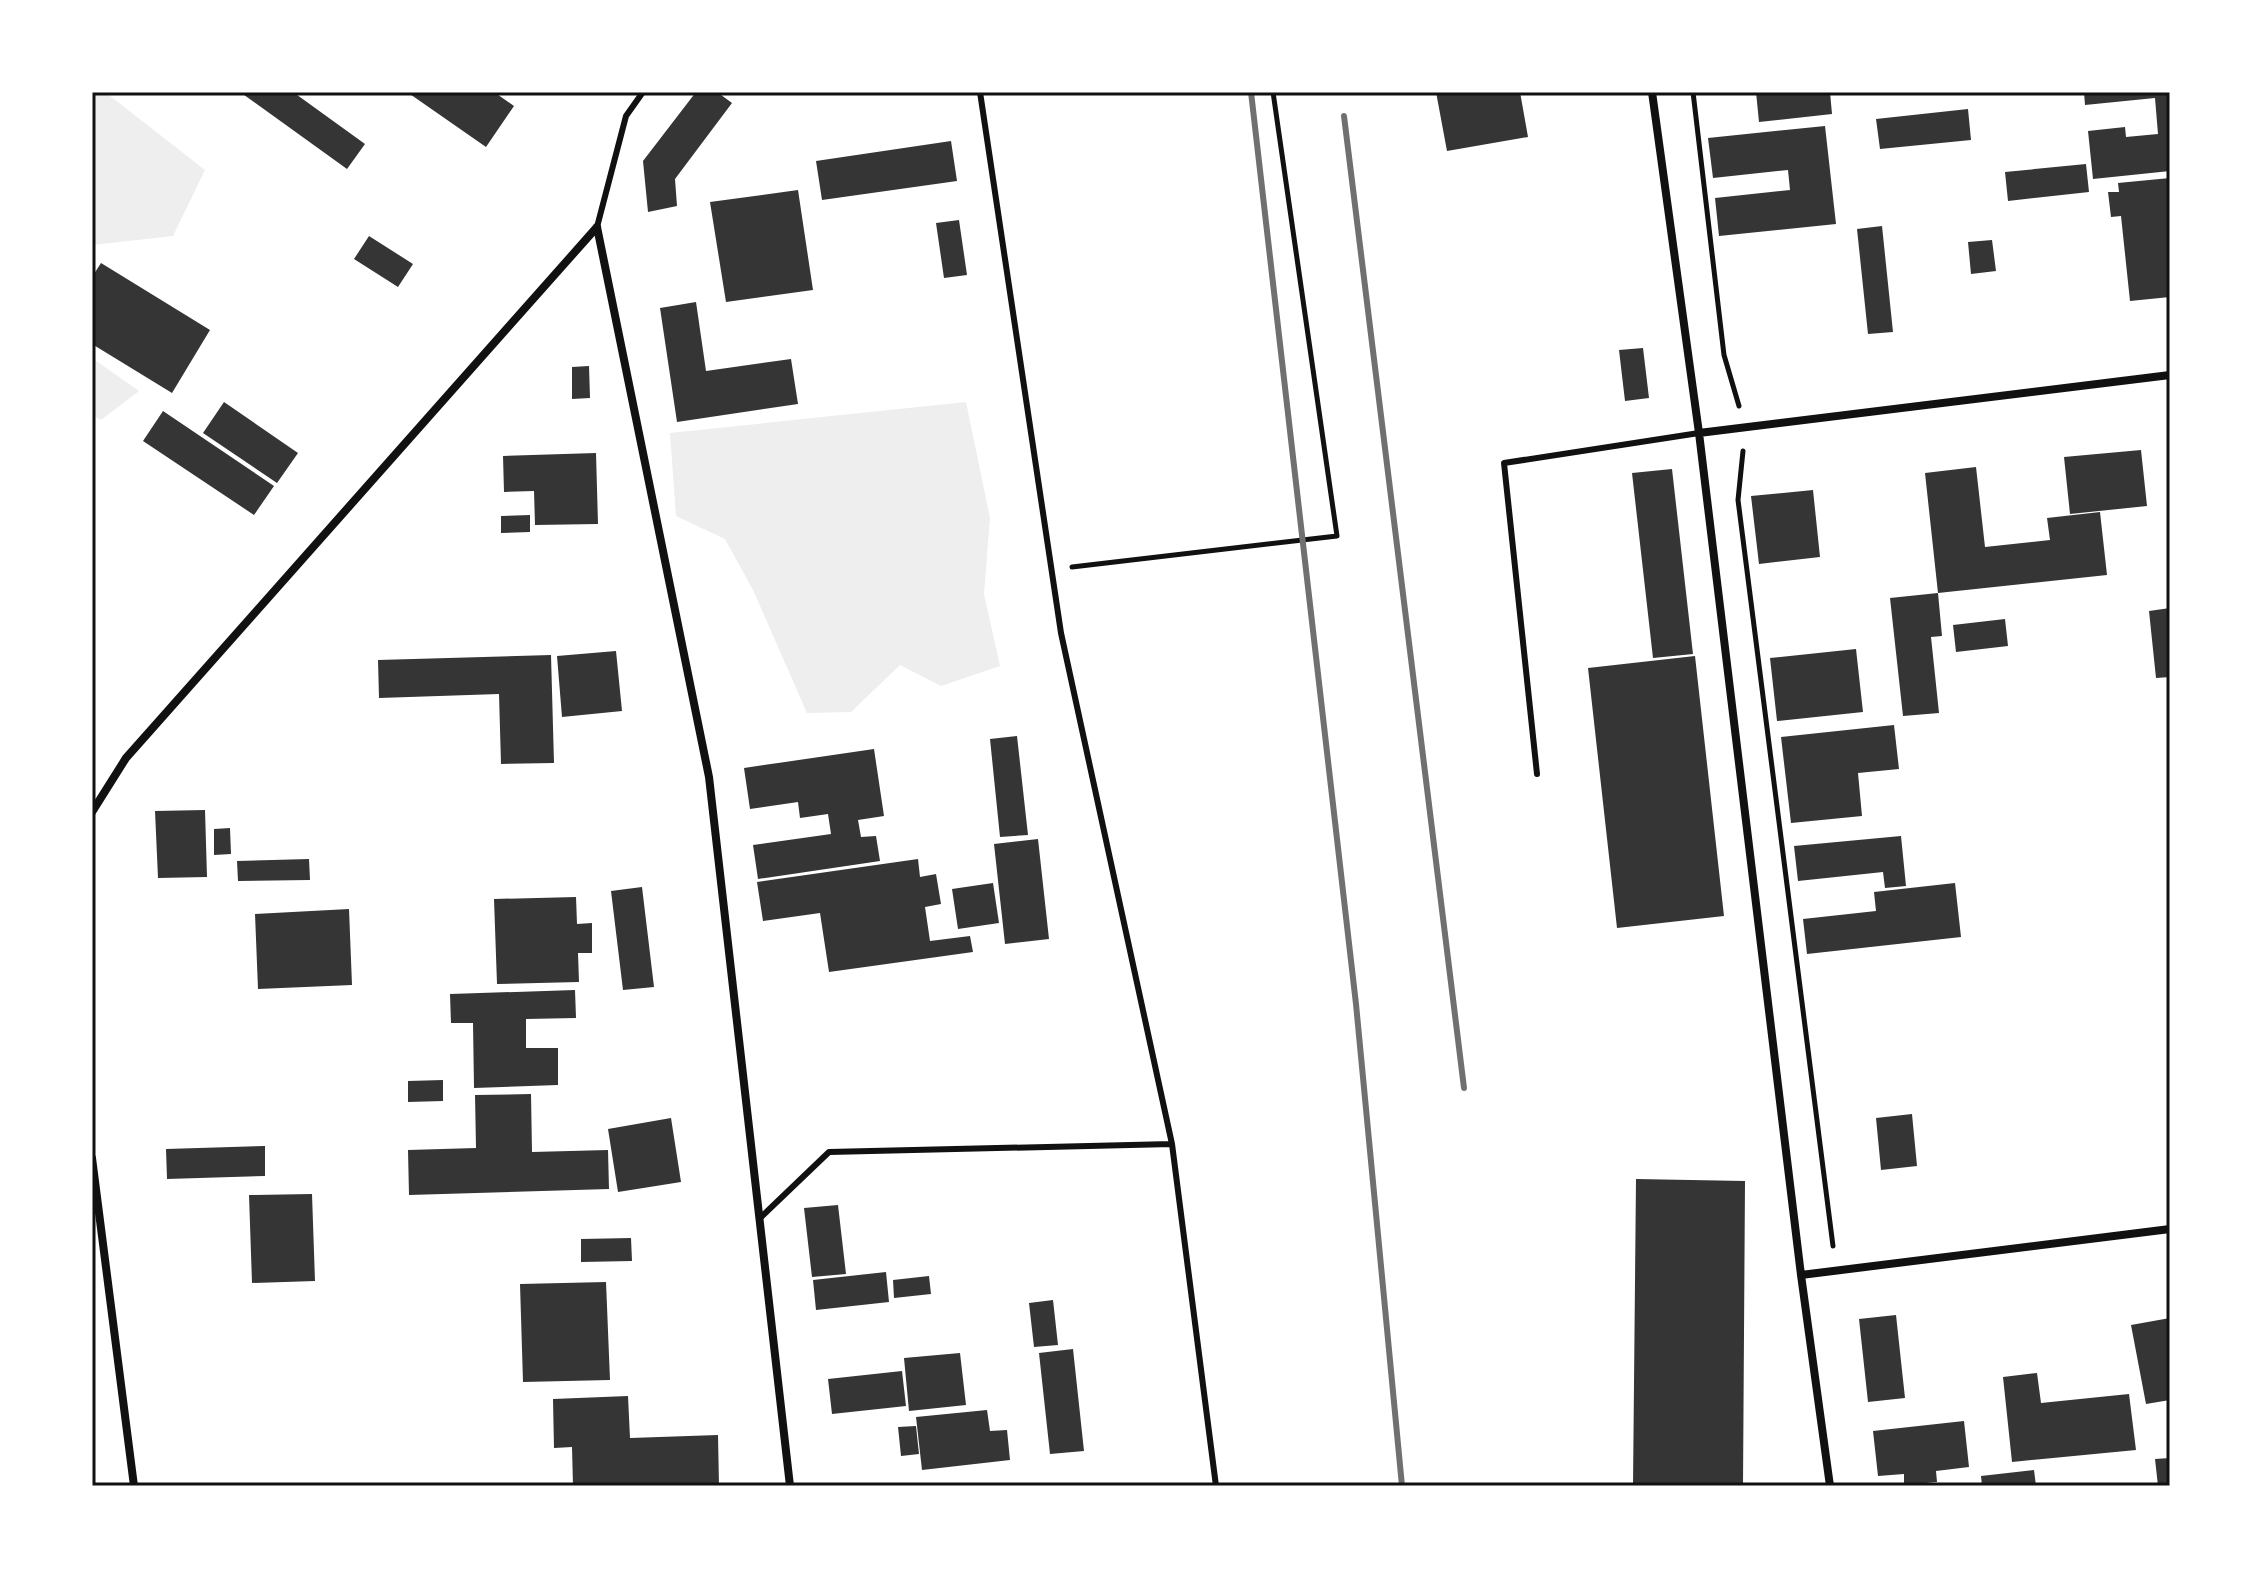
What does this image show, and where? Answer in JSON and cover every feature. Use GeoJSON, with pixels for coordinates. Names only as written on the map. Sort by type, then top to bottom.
{"type":"FeatureCollection","features":[{"type":"Feature","properties":{"kind":"street"},"geometry":{"type":"LineString","coordinates":[[1652,92],[1699,433],[1801,1275],[1830,1486]]}},
{"type":"Feature","properties":{"kind":"street"},"geometry":{"type":"LineString","coordinates":[[92,812],[126,758],[597,227]]}},
{"type":"Feature","properties":{"kind":"street"},"geometry":{"type":"LineString","coordinates":[[597,227],[709,777],[790,1486]]}},
{"type":"Feature","properties":{"kind":"street"},"geometry":{"type":"LineString","coordinates":[[1699,433],[2170,375]]}},
{"type":"Feature","properties":{"kind":"street"},"geometry":{"type":"LineString","coordinates":[[92,1158],[134,1486]]}},
{"type":"Feature","properties":{"kind":"street"},"geometry":{"type":"LineString","coordinates":[[1801,1275],[2170,1229]]}},
{"type":"Feature","properties":{"kind":"lane"},"geometry":{"type":"LineString","coordinates":[[597,227],[626,116],[643,92]]}},
{"type":"Feature","properties":{"kind":"lane"},"geometry":{"type":"LineString","coordinates":[[980,92],[1061,633],[1172,1144],[1216,1486]]}},
{"type":"Feature","properties":{"kind":"lane"},"geometry":{"type":"LineString","coordinates":[[1537,774],[1504,463],[1699,433]]}},
{"type":"Feature","properties":{"kind":"lane"},"geometry":{"type":"LineString","coordinates":[[759,1218],[829,1152],[1172,1144]]}},
{"type":"Feature","properties":{"kind":"path"},"geometry":{"type":"LineString","coordinates":[[1051,569],[1337,536],[1273,92]]}},
{"type":"Feature","properties":{"kind":"path"},"geometry":{"type":"LineString","coordinates":[[1693,92],[1724,355],[1745,428],[1738,500],[1836,1271]]}},
{"type":"Feature","properties":{"kind":"shaded area"},"geometry":{"type":"Polygon","coordinates":[[[92,92],[105,92],[205,170],[173,236],[92,245],[92,92]]]}},
{"type":"Feature","properties":{"kind":"shaded area"},"geometry":{"type":"Polygon","coordinates":[[[92,358],[139,391],[101,420],[92,415],[92,358]]]}},
{"type":"Feature","properties":{"kind":"shaded area"},"geometry":{"type":"Polygon","coordinates":[[[966,402],[990,518],[984,594],[1000,666],[941,686],[900,665],[851,712],[807,713],[753,590],[725,539],[676,516],[670,433],[966,402]]]}},
{"type":"Feature","properties":{"kind":"building"},"geometry":{"type":"Polygon","coordinates":[[[240,92],[293,92],[365,144],[347,169],[240,92]]]}},
{"type":"Feature","properties":{"kind":"building"},"geometry":{"type":"Polygon","coordinates":[[[407,92],[494,92],[514,106],[486,147],[407,92]]]}},
{"type":"Feature","properties":{"kind":"building"},"geometry":{"type":"Polygon","coordinates":[[[696,92],[717,92],[732,103],[675,179],[677,206],[648,212],[643,161],[696,92]]]}},
{"type":"Feature","properties":{"kind":"building"},"geometry":{"type":"Polygon","coordinates":[[[1436,92],[1520,92],[1528,137],[1447,151],[1436,92]]]}},
{"type":"Feature","properties":{"kind":"building"},"geometry":{"type":"Polygon","coordinates":[[[1756,92],[1830,92],[1832,114],[1759,122],[1756,92]]]}},
{"type":"Feature","properties":{"kind":"building"},"geometry":{"type":"Polygon","coordinates":[[[2084,92],[2170,92],[2170,171],[2093,179],[2088,131],[2125,127],[2126,137],[2158,134],[2155,98],[2085,105],[2084,92]]]}},
{"type":"Feature","properties":{"kind":"building"},"geometry":{"type":"Polygon","coordinates":[[[1968,109],[1971,140],[1880,149],[1876,119],[1968,109]]]}},
{"type":"Feature","properties":{"kind":"building"},"geometry":{"type":"Polygon","coordinates":[[[1825,126],[1836,224],[1719,236],[1715,198],[1790,190],[1788,170],[1713,178],[1708,138],[1825,126]]]}},
{"type":"Feature","properties":{"kind":"building"},"geometry":{"type":"Polygon","coordinates":[[[951,141],[957,181],[822,200],[816,161],[951,141]]]}},
{"type":"Feature","properties":{"kind":"building"},"geometry":{"type":"Polygon","coordinates":[[[2086,164],[2089,192],[2008,201],[2005,172],[2086,164]]]}},
{"type":"Feature","properties":{"kind":"building"},"geometry":{"type":"Polygon","coordinates":[[[2170,178],[2170,297],[2130,301],[2121,216],[2111,217],[2108,192],[2119,192],[2118,183],[2170,178]]]}},
{"type":"Feature","properties":{"kind":"building"},"geometry":{"type":"Polygon","coordinates":[[[798,190],[813,290],[726,302],[710,202],[798,190]]]}},
{"type":"Feature","properties":{"kind":"building"},"geometry":{"type":"Polygon","coordinates":[[[959,220],[967,275],[944,278],[936,223],[959,220]]]}},
{"type":"Feature","properties":{"kind":"building"},"geometry":{"type":"Polygon","coordinates":[[[1882,226],[1893,332],[1868,334],[1857,229],[1882,226]]]}},
{"type":"Feature","properties":{"kind":"building"},"geometry":{"type":"Polygon","coordinates":[[[369,236],[413,264],[398,287],[354,259],[369,236]]]}},
{"type":"Feature","properties":{"kind":"building"},"geometry":{"type":"Polygon","coordinates":[[[1992,240],[1996,271],[1971,274],[1968,242],[1992,240]]]}},
{"type":"Feature","properties":{"kind":"building"},"geometry":{"type":"Polygon","coordinates":[[[101,263],[210,330],[172,393],[92,344],[92,277],[101,263]]]}},
{"type":"Feature","properties":{"kind":"building"},"geometry":{"type":"Polygon","coordinates":[[[696,302],[706,371],[791,359],[798,404],[677,422],[660,308],[696,302]]]}},
{"type":"Feature","properties":{"kind":"building"},"geometry":{"type":"Polygon","coordinates":[[[1643,348],[1649,398],[1625,401],[1619,350],[1643,348]]]}},
{"type":"Feature","properties":{"kind":"building"},"geometry":{"type":"Polygon","coordinates":[[[589,366],[590,398],[572,399],[572,367],[589,366]]]}},
{"type":"Feature","properties":{"kind":"building"},"geometry":{"type":"Polygon","coordinates":[[[224,402],[298,453],[277,483],[203,433],[224,402]]]}},
{"type":"Feature","properties":{"kind":"building"},"geometry":{"type":"Polygon","coordinates":[[[163,411],[274,486],[254,515],[143,441],[163,411]]]}},
{"type":"Feature","properties":{"kind":"building"},"geometry":{"type":"Polygon","coordinates":[[[2141,450],[2147,506],[2070,514],[2064,457],[2141,450]]]}},
{"type":"Feature","properties":{"kind":"building"},"geometry":{"type":"Polygon","coordinates":[[[596,453],[598,524],[535,525],[534,491],[504,492],[503,456],[596,453]]]}},
{"type":"Feature","properties":{"kind":"building"},"geometry":{"type":"Polygon","coordinates":[[[1976,467],[1985,547],[2050,540],[2047,518],[2100,512],[2107,575],[1938,593],[1925,473],[1976,467]]]}},
{"type":"Feature","properties":{"kind":"building"},"geometry":{"type":"Polygon","coordinates":[[[1672,469],[1693,654],[1653,658],[1632,473],[1672,469]]]}},
{"type":"Feature","properties":{"kind":"building"},"geometry":{"type":"Polygon","coordinates":[[[1813,490],[1820,557],[1759,564],[1751,496],[1813,490]]]}},
{"type":"Feature","properties":{"kind":"building"},"geometry":{"type":"Polygon","coordinates":[[[530,515],[530,532],[501,533],[501,516],[530,515]]]}},
{"type":"Feature","properties":{"kind":"building"},"geometry":{"type":"Polygon","coordinates":[[[1938,593],[1942,636],[1931,637],[1939,713],[1903,716],[1890,598],[1938,593]]]}},
{"type":"Feature","properties":{"kind":"building"},"geometry":{"type":"Polygon","coordinates":[[[2170,608],[2170,677],[2156,678],[2149,611],[2170,608]]]}},
{"type":"Feature","properties":{"kind":"building"},"geometry":{"type":"Polygon","coordinates":[[[2005,619],[2008,646],[1956,652],[1953,625],[2005,619]]]}},
{"type":"Feature","properties":{"kind":"building"},"geometry":{"type":"Polygon","coordinates":[[[1856,649],[1863,712],[1777,721],[1770,658],[1856,649]]]}},
{"type":"Feature","properties":{"kind":"building"},"geometry":{"type":"Polygon","coordinates":[[[616,651],[622,711],[562,717],[557,656],[616,651]]]}},
{"type":"Feature","properties":{"kind":"building"},"geometry":{"type":"Polygon","coordinates":[[[551,655],[554,763],[501,764],[499,694],[379,698],[378,660],[551,655]]]}},
{"type":"Feature","properties":{"kind":"building"},"geometry":{"type":"Polygon","coordinates":[[[1695,656],[1724,916],[1617,928],[1588,668],[1695,656]]]}},
{"type":"Feature","properties":{"kind":"building"},"geometry":{"type":"Polygon","coordinates":[[[1894,725],[1899,769],[1858,773],[1862,816],[1791,823],[1781,737],[1894,725]]]}},
{"type":"Feature","properties":{"kind":"building"},"geometry":{"type":"Polygon","coordinates":[[[1017,736],[1028,835],[1000,837],[990,739],[1017,736]]]}},
{"type":"Feature","properties":{"kind":"building"},"geometry":{"type":"Polygon","coordinates":[[[874,749],[884,816],[858,820],[861,837],[876,836],[880,861],[758,879],[753,845],[831,834],[828,814],[800,818],[798,802],[750,809],[744,768],[874,749]]]}},
{"type":"Feature","properties":{"kind":"building"},"geometry":{"type":"Polygon","coordinates":[[[205,810],[207,877],[158,878],[155,811],[205,810]]]}},
{"type":"Feature","properties":{"kind":"building"},"geometry":{"type":"Polygon","coordinates":[[[230,828],[231,854],[214,855],[214,829],[230,828]]]}},
{"type":"Feature","properties":{"kind":"building"},"geometry":{"type":"Polygon","coordinates":[[[1901,836],[1906,886],[1885,888],[1883,872],[1798,881],[1794,846],[1901,836]]]}},
{"type":"Feature","properties":{"kind":"building"},"geometry":{"type":"Polygon","coordinates":[[[1038,839],[1049,939],[1005,944],[994,844],[1038,839]]]}},
{"type":"Feature","properties":{"kind":"building"},"geometry":{"type":"Polygon","coordinates":[[[309,859],[310,880],[238,881],[237,861],[309,859]]]}},
{"type":"Feature","properties":{"kind":"building"},"geometry":{"type":"Polygon","coordinates":[[[918,859],[920,877],[936,874],[941,904],[925,907],[930,941],[970,936],[973,952],[829,972],[820,913],[763,921],[757,882],[918,859]]]}},
{"type":"Feature","properties":{"kind":"building"},"geometry":{"type":"Polygon","coordinates":[[[993,883],[999,923],[958,929],[952,889],[993,883]]]}},
{"type":"Feature","properties":{"kind":"building"},"geometry":{"type":"Polygon","coordinates":[[[1955,883],[1961,937],[1807,954],[1803,919],[1876,911],[1874,892],[1955,883]]]}},
{"type":"Feature","properties":{"kind":"building"},"geometry":{"type":"Polygon","coordinates":[[[642,887],[654,987],[623,990],[611,891],[642,887]]]}},
{"type":"Feature","properties":{"kind":"building"},"geometry":{"type":"Polygon","coordinates":[[[576,897],[577,924],[592,923],[592,953],[578,953],[579,982],[497,984],[494,899],[576,897]]]}},
{"type":"Feature","properties":{"kind":"building"},"geometry":{"type":"Polygon","coordinates":[[[349,909],[352,985],[258,989],[255,914],[349,909]]]}},
{"type":"Feature","properties":{"kind":"building"},"geometry":{"type":"Polygon","coordinates":[[[575,990],[576,1018],[526,1019],[526,1048],[558,1048],[558,1085],[474,1088],[473,1023],[451,1023],[450,994],[575,990]]]}},
{"type":"Feature","properties":{"kind":"building"},"geometry":{"type":"Polygon","coordinates":[[[443,1080],[443,1101],[408,1102],[408,1081],[443,1080]]]}},
{"type":"Feature","properties":{"kind":"building"},"geometry":{"type":"Polygon","coordinates":[[[531,1094],[532,1152],[608,1150],[609,1189],[409,1195],[408,1150],[476,1148],[475,1095],[531,1094]]]}},
{"type":"Feature","properties":{"kind":"building"},"geometry":{"type":"Polygon","coordinates":[[[1912,1114],[1917,1166],[1881,1170],[1876,1118],[1912,1114]]]}},
{"type":"Feature","properties":{"kind":"building"},"geometry":{"type":"Polygon","coordinates":[[[671,1118],[681,1182],[618,1192],[608,1129],[671,1118]]]}},
{"type":"Feature","properties":{"kind":"building"},"geometry":{"type":"Polygon","coordinates":[[[265,1146],[265,1176],[167,1179],[166,1149],[265,1146]]]}},
{"type":"Feature","properties":{"kind":"building"},"geometry":{"type":"Polygon","coordinates":[[[1636,1179],[1745,1181],[1743,1486],[1633,1486],[1636,1179]]]}},
{"type":"Feature","properties":{"kind":"building"},"geometry":{"type":"Polygon","coordinates":[[[312,1194],[315,1281],[252,1283],[249,1195],[312,1194]]]}},
{"type":"Feature","properties":{"kind":"building"},"geometry":{"type":"Polygon","coordinates":[[[838,1205],[846,1274],[812,1277],[804,1208],[838,1205]]]}},
{"type":"Feature","properties":{"kind":"building"},"geometry":{"type":"Polygon","coordinates":[[[631,1238],[632,1261],[581,1262],[581,1239],[631,1238]]]}},
{"type":"Feature","properties":{"kind":"building"},"geometry":{"type":"Polygon","coordinates":[[[886,1272],[889,1302],[816,1310],[813,1280],[886,1272]]]}},
{"type":"Feature","properties":{"kind":"building"},"geometry":{"type":"Polygon","coordinates":[[[929,1276],[931,1294],[894,1298],[893,1280],[929,1276]]]}},
{"type":"Feature","properties":{"kind":"building"},"geometry":{"type":"Polygon","coordinates":[[[606,1282],[610,1380],[523,1382],[520,1284],[606,1282]]]}},
{"type":"Feature","properties":{"kind":"building"},"geometry":{"type":"Polygon","coordinates":[[[1053,1300],[1058,1345],[1034,1347],[1029,1303],[1053,1300]]]}},
{"type":"Feature","properties":{"kind":"building"},"geometry":{"type":"Polygon","coordinates":[[[1896,1315],[1905,1398],[1868,1402],[1859,1319],[1896,1315]]]}},
{"type":"Feature","properties":{"kind":"building"},"geometry":{"type":"Polygon","coordinates":[[[2170,1318],[2170,1400],[2146,1404],[2131,1325],[2170,1318]]]}},
{"type":"Feature","properties":{"kind":"building"},"geometry":{"type":"Polygon","coordinates":[[[1073,1349],[1084,1451],[1050,1454],[1039,1353],[1073,1349]]]}},
{"type":"Feature","properties":{"kind":"building"},"geometry":{"type":"Polygon","coordinates":[[[960,1353],[966,1405],[909,1411],[904,1358],[960,1353]]]}},
{"type":"Feature","properties":{"kind":"building"},"geometry":{"type":"Polygon","coordinates":[[[902,1371],[906,1406],[832,1414],[828,1379],[902,1371]]]}},
{"type":"Feature","properties":{"kind":"building"},"geometry":{"type":"Polygon","coordinates":[[[2037,1373],[2041,1403],[2129,1394],[2136,1450],[2012,1462],[2003,1377],[2037,1373]]]}},
{"type":"Feature","properties":{"kind":"building"},"geometry":{"type":"Polygon","coordinates":[[[628,1396],[630,1438],[718,1435],[719,1486],[573,1486],[572,1447],[554,1448],[553,1399],[628,1396]]]}},
{"type":"Feature","properties":{"kind":"building"},"geometry":{"type":"Polygon","coordinates":[[[987,1410],[990,1431],[1007,1430],[1010,1460],[922,1470],[916,1417],[987,1410]]]}},
{"type":"Feature","properties":{"kind":"building"},"geometry":{"type":"Polygon","coordinates":[[[1964,1421],[1969,1467],[1936,1471],[1937,1482],[1904,1485],[1904,1474],[1878,1476],[1873,1431],[1964,1421]]]}},
{"type":"Feature","properties":{"kind":"building"},"geometry":{"type":"Polygon","coordinates":[[[916,1426],[919,1454],[901,1456],[898,1427],[916,1426]]]}},
{"type":"Feature","properties":{"kind":"building"},"geometry":{"type":"Polygon","coordinates":[[[2170,1458],[2170,1486],[2158,1486],[2155,1459],[2170,1458]]]}},
{"type":"Feature","properties":{"kind":"building"},"geometry":{"type":"Polygon","coordinates":[[[2034,1470],[2036,1486],[1982,1486],[1981,1476],[2034,1470]]]}},
{"type":"Feature","properties":{"kind":"railway"},"geometry":{"type":"LineString","coordinates":[[1251,92],[1356,1004],[1402,1486]]}},
{"type":"Feature","properties":{"kind":"railway"},"geometry":{"type":"LineString","coordinates":[[1344,116],[1464,1088]]}}]}
